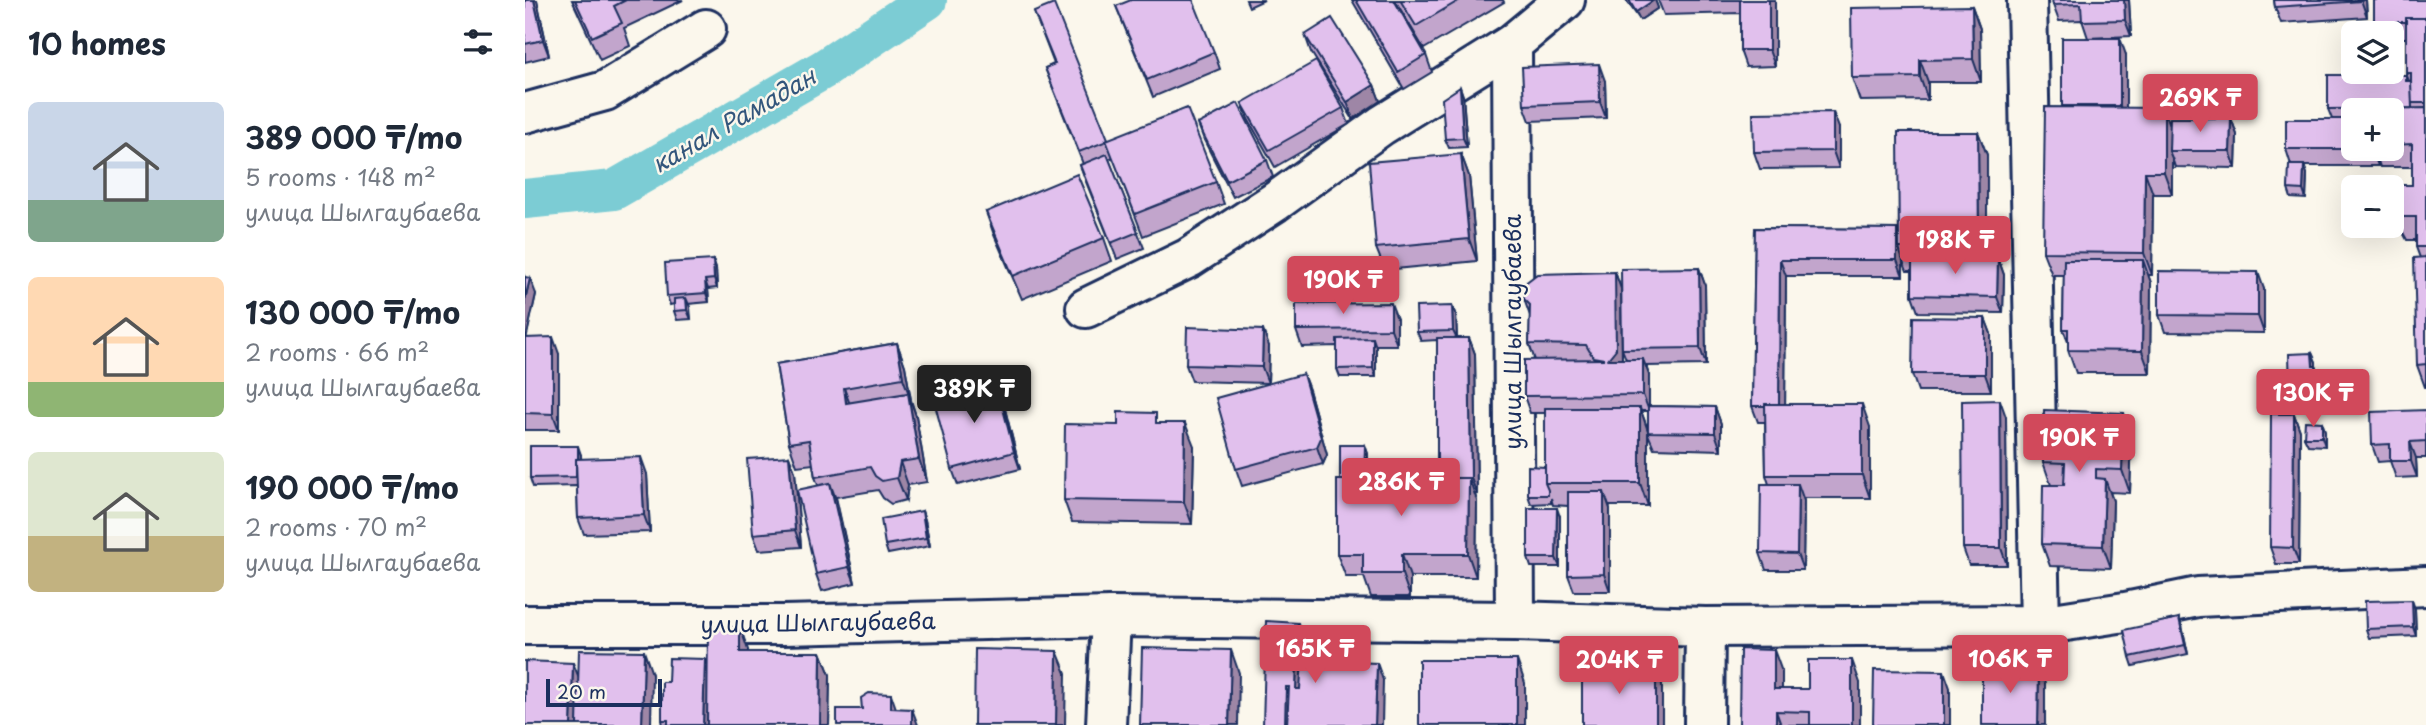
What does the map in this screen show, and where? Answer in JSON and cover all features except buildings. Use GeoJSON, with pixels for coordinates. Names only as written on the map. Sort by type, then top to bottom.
{"type":"FeatureCollection","features":[{"type":"Feature","properties":{"kind":"street"},"geometry":{"type":"LineString","coordinates":[[1086,308],[1189,258],[1275,202],[1382,125],[1512,44],[1566,0]]}},
{"type":"Feature","properties":{"kind":"street"},"geometry":{"type":"LineString","coordinates":[[2028,0],[2040,625]]}},
{"type":"Feature","properties":{"kind":"street"},"geometry":{"type":"LineString","coordinates":[[525,113],[605,92],[706,29]]}},
{"type":"Feature","properties":{"kind":"street","name":"улица Шылгаубаева"},"geometry":{"type":"LineString","coordinates":[[1512,44],[1515,621]]}},
{"type":"Feature","properties":{"kind":"street","name":"улица Шылгаубаева"},"geometry":{"type":"LineString","coordinates":[[525,625],[784,625],[1111,617],[1515,621],[1705,626],[2040,625],[2198,597],[2426,586]]}},
{"type":"Feature","properties":{"kind":"street"},"geometry":{"type":"LineString","coordinates":[[1106,725],[1111,617]]}},
{"type":"Feature","properties":{"kind":"street"},"geometry":{"type":"LineString","coordinates":[[1704,725],[1705,626]]}},
{"type":"Feature","properties":{"kind":"waterway","name":"канал Рамадан"},"geometry":{"type":"LineString","coordinates":[[525,199],[614,190],[824,69],[927,0]]}}]}
